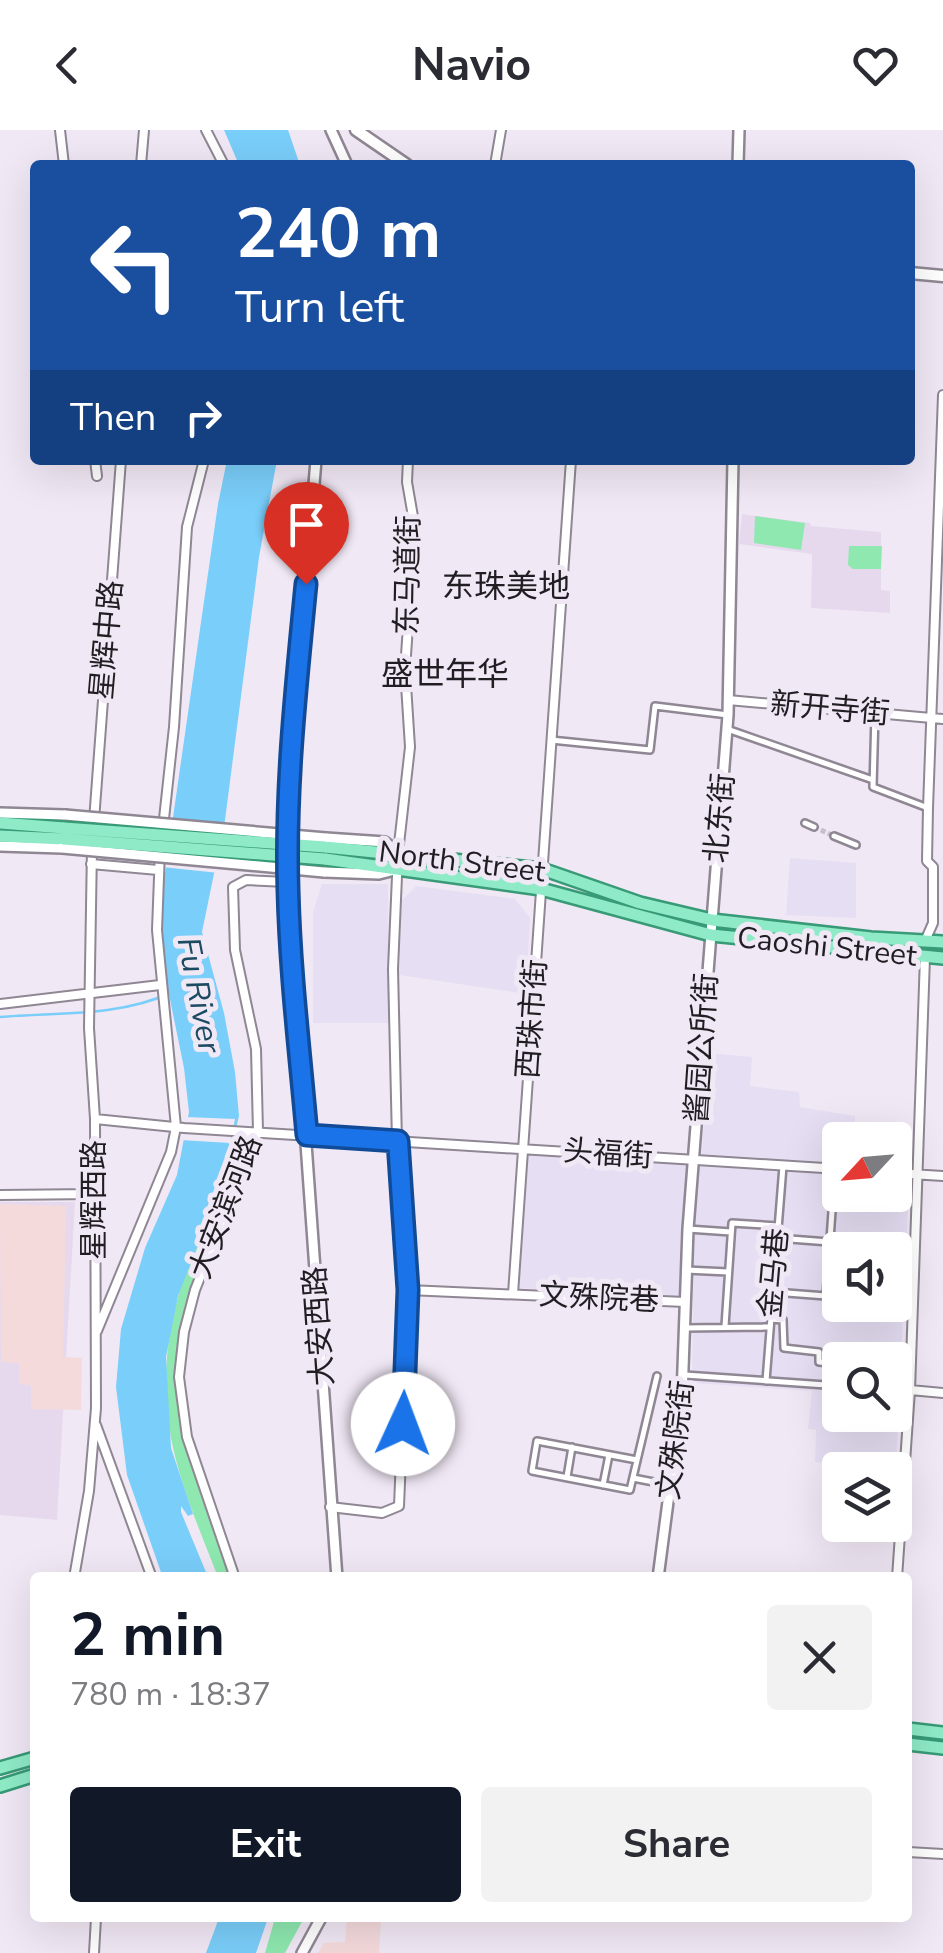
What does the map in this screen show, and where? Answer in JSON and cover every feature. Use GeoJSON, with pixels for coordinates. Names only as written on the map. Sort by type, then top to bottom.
{"type":"FeatureCollection","features":[{"type":"Feature","properties":{"kind":"main road"},"geometry":{"type":"LineString","coordinates":[[356,130],[400,160]]}},
{"type":"Feature","properties":{"kind":"main road"},"geometry":{"type":"LineString","coordinates":[[915,273],[943,276]]}},
{"type":"Feature","properties":{"kind":"main road"},"geometry":{"type":"LineString","coordinates":[[0,824],[325,854]]}},
{"type":"Feature","properties":{"kind":"main road"},"geometry":{"type":"LineString","coordinates":[[0,836],[63,832]]}},
{"type":"Feature","properties":{"kind":"main road","name":"North Street"},"geometry":{"type":"LineString","coordinates":[[325,854],[398,853],[542,869],[640,903],[712,920]]}},
{"type":"Feature","properties":{"kind":"main road","name":"North Street"},"geometry":{"type":"LineString","coordinates":[[325,854],[397,869],[541,889],[711,936]]}},
{"type":"Feature","properties":{"kind":"main road","name":"Caoshi Street"},"geometry":{"type":"LineString","coordinates":[[712,920],[943,942]]}},
{"type":"Feature","properties":{"kind":"main road","name":"Caoshi Street"},"geometry":{"type":"LineString","coordinates":[[711,936],[943,958]]}},
{"type":"Feature","properties":{"kind":"main road"},"geometry":{"type":"LineString","coordinates":[[912,1729],[943,1733]]}},
{"type":"Feature","properties":{"kind":"main road"},"geometry":{"type":"LineString","coordinates":[[912,1744],[943,1748]]}},
{"type":"Feature","properties":{"kind":"main road"},"geometry":{"type":"LineString","coordinates":[[0,1768],[30,1759]]}},
{"type":"Feature","properties":{"kind":"main road"},"geometry":{"type":"LineString","coordinates":[[0,1786],[30,1777]]}},
{"type":"Feature","properties":{"kind":"street"},"geometry":{"type":"LineString","coordinates":[[60,130],[63,160]]}},
{"type":"Feature","properties":{"kind":"street"},"geometry":{"type":"LineString","coordinates":[[142,160],[144,130]]}},
{"type":"Feature","properties":{"kind":"street"},"geometry":{"type":"LineString","coordinates":[[206,130],[221,160]]}},
{"type":"Feature","properties":{"kind":"street"},"geometry":{"type":"LineString","coordinates":[[331,130],[344,160]]}},
{"type":"Feature","properties":{"kind":"street"},"geometry":{"type":"LineString","coordinates":[[496,160],[500,130]]}},
{"type":"Feature","properties":{"kind":"street"},"geometry":{"type":"LineString","coordinates":[[738,160],[739,130]]}},
{"type":"Feature","properties":{"kind":"street"},"geometry":{"type":"LineString","coordinates":[[925,940],[932,923],[928,808],[943,394]]}},
{"type":"Feature","properties":{"kind":"street"},"geometry":{"type":"LineString","coordinates":[[96,465],[97,476]]}},
{"type":"Feature","properties":{"kind":"street","name":"星辉中路"},"geometry":{"type":"LineString","coordinates":[[94,821],[122,465]]}},
{"type":"Feature","properties":{"kind":"street"},"geometry":{"type":"LineString","coordinates":[[94,1335],[180,1128],[161,988],[158,870],[174,727],[188,527],[203,465]]}},
{"type":"Feature","properties":{"kind":"street","name":"大安西路"},"geometry":{"type":"LineString","coordinates":[[316,465],[289,786],[288,882],[336,1572]]}},
{"type":"Feature","properties":{"kind":"street","name":"东马道街"},"geometry":{"type":"LineString","coordinates":[[330,1507],[382,1513],[399,1506],[408,1290],[398,1141],[393,970],[398,853],[410,746],[405,669],[415,528],[408,465]]}},
{"type":"Feature","properties":{"kind":"street","name":"西珠市街"},"geometry":{"type":"LineString","coordinates":[[513,1294],[571,465]]}},
{"type":"Feature","properties":{"kind":"street","name":"北东街"},"geometry":{"type":"LineString","coordinates":[[711,936],[728,715],[733,465]]}},
{"type":"Feature","properties":{"kind":"street","name":"新开寺街"},"geometry":{"type":"LineString","coordinates":[[728,700],[943,719]]}},
{"type":"Feature","properties":{"kind":"street"},"geometry":{"type":"LineString","coordinates":[[551,740],[650,750],[654,706],[728,715]]}},
{"type":"Feature","properties":{"kind":"street"},"geometry":{"type":"LineString","coordinates":[[874,713],[873,787],[928,808]]}},
{"type":"Feature","properties":{"kind":"street"},"geometry":{"type":"LineString","coordinates":[[727,729],[873,780]]}},
{"type":"Feature","properties":{"kind":"street"},"geometry":{"type":"LineString","coordinates":[[0,813],[63,832],[325,854]]}},
{"type":"Feature","properties":{"kind":"street","name":"星辉西路"},"geometry":{"type":"LineString","coordinates":[[75,1572],[89,1491],[94,1421],[95,1119],[89,997],[94,821]]}},
{"type":"Feature","properties":{"kind":"street"},"geometry":{"type":"LineString","coordinates":[[805,823],[814,827]]}},
{"type":"Feature","properties":{"kind":"street"},"geometry":{"type":"LineString","coordinates":[[0,846],[63,832]]}},
{"type":"Feature","properties":{"kind":"street"},"geometry":{"type":"LineString","coordinates":[[834,836],[856,845]]}},
{"type":"Feature","properties":{"kind":"street"},"geometry":{"type":"LineString","coordinates":[[91,864],[158,870]]}},
{"type":"Feature","properties":{"kind":"street","name":"大安滨河路"},"geometry":{"type":"LineString","coordinates":[[233,1572],[186,1437],[179,1377],[184,1332],[195,1290],[258,1132],[256,1049],[234,950],[232,888],[246,880],[288,882]]}},
{"type":"Feature","properties":{"kind":"street","name":"酱园公所街"},"geometry":{"type":"LineString","coordinates":[[688,1228],[711,936]]}},
{"type":"Feature","properties":{"kind":"street"},"geometry":{"type":"LineString","coordinates":[[911,1342],[925,957]]}},
{"type":"Feature","properties":{"kind":"street"},"geometry":{"type":"LineString","coordinates":[[0,1004],[161,988]]}},
{"type":"Feature","properties":{"kind":"street","name":"头福街"},"geometry":{"type":"LineString","coordinates":[[95,1119],[180,1128],[822,1168]]}},
{"type":"Feature","properties":{"kind":"street","name":"金马巷"},"geometry":{"type":"LineString","coordinates":[[766,1381],[783,1166]]}},
{"type":"Feature","properties":{"kind":"street"},"geometry":{"type":"LineString","coordinates":[[912,1174],[943,1176]]}},
{"type":"Feature","properties":{"kind":"street"},"geometry":{"type":"LineString","coordinates":[[0,1195],[92,1194]]}},
{"type":"Feature","properties":{"kind":"street"},"geometry":{"type":"LineString","coordinates":[[724,1326],[732,1223],[778,1226]]}},
{"type":"Feature","properties":{"kind":"street"},"geometry":{"type":"LineString","coordinates":[[688,1228],[731,1232]]}},
{"type":"Feature","properties":{"kind":"street","name":"文殊院街"},"geometry":{"type":"LineString","coordinates":[[659,1572],[680,1452],[688,1228]]}},
{"type":"Feature","properties":{"kind":"street"},"geometry":{"type":"LineString","coordinates":[[778,1238],[822,1241]]}},
{"type":"Feature","properties":{"kind":"street"},"geometry":{"type":"LineString","coordinates":[[686,1270],[728,1272]]}},
{"type":"Feature","properties":{"kind":"street","name":"文殊院巷"},"geometry":{"type":"LineString","coordinates":[[408,1290],[686,1302]]}},
{"type":"Feature","properties":{"kind":"street"},"geometry":{"type":"LineString","coordinates":[[774,1292],[822,1296]]}},
{"type":"Feature","properties":{"kind":"street"},"geometry":{"type":"LineString","coordinates":[[685,1328],[783,1320],[784,1348],[819,1352],[822,1362]]}},
{"type":"Feature","properties":{"kind":"street"},"geometry":{"type":"LineString","coordinates":[[685,1375],[822,1385]]}},
{"type":"Feature","properties":{"kind":"street"},"geometry":{"type":"LineString","coordinates":[[637,1460],[537,1441],[532,1470],[630,1490],[657,1376]]}},
{"type":"Feature","properties":{"kind":"street"},"geometry":{"type":"LineString","coordinates":[[912,1390],[943,1392]]}},
{"type":"Feature","properties":{"kind":"street"},"geometry":{"type":"LineString","coordinates":[[94,1421],[150,1572]]}},
{"type":"Feature","properties":{"kind":"street"},"geometry":{"type":"LineString","coordinates":[[897,1572],[908,1432]]}},
{"type":"Feature","properties":{"kind":"street"},"geometry":{"type":"LineString","coordinates":[[567,1478],[572,1448]]}},
{"type":"Feature","properties":{"kind":"street"},"geometry":{"type":"LineString","coordinates":[[603,1484],[609,1455]]}},
{"type":"Feature","properties":{"kind":"street"},"geometry":{"type":"LineString","coordinates":[[633,1478],[672,1486]]}},
{"type":"Feature","properties":{"kind":"street"},"geometry":{"type":"LineString","coordinates":[[912,1852],[943,1854]]}},
{"type":"Feature","properties":{"kind":"street"},"geometry":{"type":"LineString","coordinates":[[94,1953],[96,1922]]}},
{"type":"Feature","properties":{"kind":"street"},"geometry":{"type":"LineString","coordinates":[[302,1953],[319,1922]]}},
{"type":"Feature","properties":{"kind":"shaded area"},"geometry":{"type":"Polygon","coordinates":[[[742,514],[811,526],[881,532],[881,590],[890,591],[890,613],[811,608],[812,554],[739,544],[742,514]]]}},
{"type":"Feature","properties":{"kind":"shaded area"},"geometry":{"type":"Polygon","coordinates":[[[790,858],[856,863],[856,918],[786,915],[790,858]]]}},
{"type":"Feature","properties":{"kind":"shaded area"},"geometry":{"type":"Polygon","coordinates":[[[322,884],[388,884],[389,1023],[313,1023],[313,912],[322,884]]]}},
{"type":"Feature","properties":{"kind":"shaded area"},"geometry":{"type":"Polygon","coordinates":[[[416,886],[515,899],[530,918],[526,994],[399,975],[402,900],[416,886]]]}},
{"type":"Feature","properties":{"kind":"shaded area"},"geometry":{"type":"Polygon","coordinates":[[[709,1053],[752,1057],[750,1086],[799,1092],[800,1107],[855,1116],[855,1122],[822,1122],[822,1212],[908,1212],[907,1232],[822,1232],[822,1322],[903,1322],[902,1342],[822,1342],[822,1432],[898,1432],[897,1452],[822,1452],[822,1463],[815,1462],[816,1430],[808,1429],[812,1391],[692,1383],[693,1297],[519,1288],[528,1155],[701,1164],[709,1053]]]}},
{"type":"Feature","properties":{"kind":"shaded area"},"geometry":{"type":"Polygon","coordinates":[[[0,1202],[75,1202],[57,1520],[0,1515],[0,1202]]]}},
{"type":"Feature","properties":{"kind":"shaded area"},"geometry":{"type":"Polygon","coordinates":[[[0,1204],[66,1206],[63,1357],[82,1358],[81,1410],[31,1409],[31,1385],[19,1384],[19,1363],[1,1362],[0,1204]]]}},
{"type":"Feature","properties":{"kind":"shaded area"},"geometry":{"type":"Polygon","coordinates":[[[347,1922],[381,1922],[379,1953],[318,1953],[324,1943],[345,1942],[347,1922]]]}},
{"type":"Feature","properties":{"kind":"green space"},"geometry":{"type":"Polygon","coordinates":[[[755,516],[805,523],[801,550],[754,543],[755,516]]]}},
{"type":"Feature","properties":{"kind":"green space"},"geometry":{"type":"Polygon","coordinates":[[[849,546],[882,546],[881,569],[853,569],[848,565],[849,546]]]}},
{"type":"Feature","properties":{"kind":"green space"},"geometry":{"type":"Polygon","coordinates":[[[233,1139],[250,1141],[191,1292],[182,1333],[182,1427],[201,1496],[231,1572],[216,1572],[180,1474],[167,1408],[166,1374],[178,1297],[233,1139]]]}},
{"type":"Feature","properties":{"kind":"green space"},"geometry":{"type":"Polygon","coordinates":[[[274,1922],[302,1922],[285,1953],[265,1953],[274,1922]]]}},
{"type":"Feature","properties":{"kind":"water"},"geometry":{"type":"Polygon","coordinates":[[[224,130],[288,130],[298,160],[237,160],[224,130]]]}},
{"type":"Feature","properties":{"kind":"water","name":"Fu River"},"geometry":{"type":"Polygon","coordinates":[[[226,465],[276,465],[259,557],[225,820],[202,932],[224,1013],[239,1116],[224,1178],[178,1296],[166,1357],[171,1448],[193,1514],[188,1516],[181,1506],[181,1512],[206,1572],[161,1572],[127,1475],[116,1387],[121,1329],[145,1248],[177,1175],[189,1112],[163,965],[161,901],[226,465]]]}},
{"type":"Feature","properties":{"kind":"water"},"geometry":{"type":"Polygon","coordinates":[[[218,1922],[267,1922],[256,1953],[206,1953],[218,1922]]]}},
{"type":"Feature","properties":{"kind":"pier"},"geometry":{"type":"Polygon","coordinates":[[[169,821],[228,827],[219,873],[162,867],[169,821]]]}},
{"type":"Feature","properties":{"kind":"pier"},"geometry":{"type":"Polygon","coordinates":[[[186,1117],[235,1119],[230,1143],[180,1140],[186,1117]]]}},
{"type":"Feature","properties":{"kind":"waterway","name":"Fu River"},"geometry":{"type":"LineString","coordinates":[[0,1017],[108,1010],[170,993]]}},
{"type":"Feature","properties":{"kind":"tunnel"},"geometry":{"type":"LineString","coordinates":[[814,827],[834,836]]}},
{"type":"Feature","properties":{"kind":"district","name":"东珠美地"},"geometry":{"type":"Point","coordinates":[506,586]}},
{"type":"Feature","properties":{"kind":"district","name":"盛世年华"},"geometry":{"type":"Point","coordinates":[445,674]}},
{"type":"Feature","properties":{"kind":"route"},"geometry":{"type":"LineString","coordinates":[[306,584],[287,854],[307,1135],[398,1141],[408,1290],[403,1424]]}}]}
